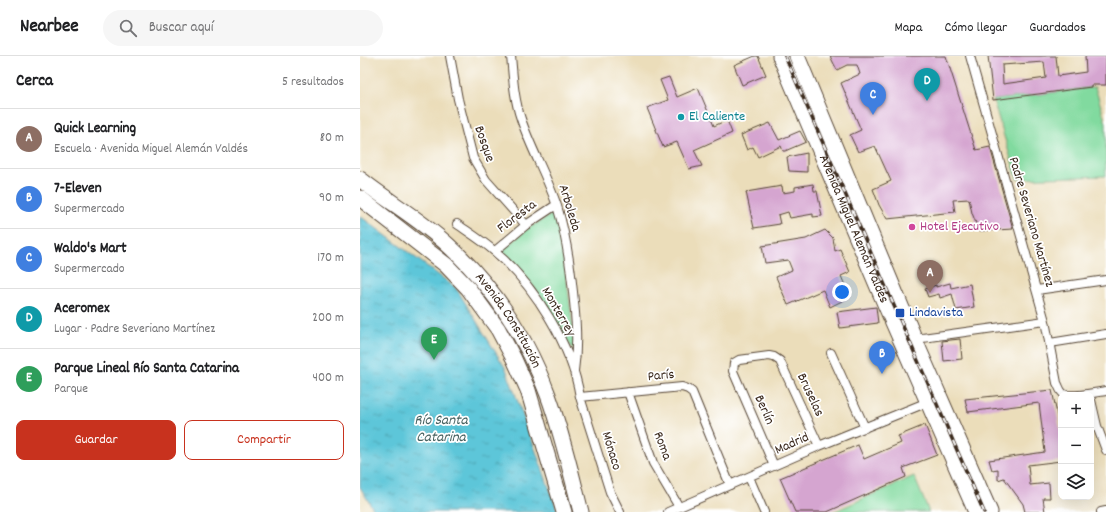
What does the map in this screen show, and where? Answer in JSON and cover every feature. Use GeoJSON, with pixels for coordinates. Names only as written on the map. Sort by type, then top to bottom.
{"type":"FeatureCollection","features":[{"type":"Feature","properties":{"kind":"highway","name":"Avenida Miguel Alemán Valdés"},"geometry":{"type":"LineString","coordinates":[[780,56],[885,304],[976,512]]}},
{"type":"Feature","properties":{"kind":"highway","name":"Avenida Miguel Alemán Valdés"},"geometry":{"type":"LineString","coordinates":[[797,56],[918,345],[990,512]]}},
{"type":"Feature","properties":{"kind":"highway","name":"Avenida Constitución"},"geometry":{"type":"LineString","coordinates":[[360,179],[420,222],[448,245],[473,270],[507,313],[534,361],[548,395],[581,512]]}},
{"type":"Feature","properties":{"kind":"highway","name":"Avenida Constitución"},"geometry":{"type":"LineString","coordinates":[[360,198],[446,265],[468,288],[498,329],[510,350],[528,390],[564,512]]}},
{"type":"Feature","properties":{"kind":"highway"},"geometry":{"type":"LineString","coordinates":[[885,304],[893,307],[908,337],[918,345],[922,368],[930,387],[928,402],[938,407],[949,429],[957,436]]}},
{"type":"Feature","properties":{"kind":"highway"},"geometry":{"type":"LineString","coordinates":[[982,494],[981,498],[984,512]]}},
{"type":"Feature","properties":{"kind":"street","name":"Bosque"},"geometry":{"type":"LineString","coordinates":[[450,56],[458,99],[473,158],[486,180],[526,225]]}},
{"type":"Feature","properties":{"kind":"street","name":"Arboleda"},"geometry":{"type":"LineString","coordinates":[[511,56],[520,118],[556,205],[563,227],[571,275],[577,336],[577,355],[574,372]]}},
{"type":"Feature","properties":{"kind":"street","name":"Padre Severiano Martínez"},"geometry":{"type":"LineString","coordinates":[[970,56],[1037,290],[1050,343],[1057,383],[1062,392]]}},
{"type":"Feature","properties":{"kind":"street","name":"Floresta"},"geometry":{"type":"LineString","coordinates":[[495,252],[526,225],[556,205]]}},
{"type":"Feature","properties":{"kind":"street","name":"Monterrey"},"geometry":{"type":"LineString","coordinates":[[457,224],[495,252],[530,289],[542,305],[566,351],[574,372],[580,397]]}},
{"type":"Feature","properties":{"kind":"street"},"geometry":{"type":"LineString","coordinates":[[1037,290],[1106,280]]}},
{"type":"Feature","properties":{"kind":"street"},"geometry":{"type":"LineString","coordinates":[[918,345],[1045,321]]}},
{"type":"Feature","properties":{"kind":"street"},"geometry":{"type":"LineString","coordinates":[[1050,343],[1106,334]]}},
{"type":"Feature","properties":{"kind":"street"},"geometry":{"type":"LineString","coordinates":[[831,353],[865,428]]}},
{"type":"Feature","properties":{"kind":"street","name":"Berlín"},"geometry":{"type":"LineString","coordinates":[[774,357],[769,356],[738,360],[734,363],[733,371],[774,466]]}},
{"type":"Feature","properties":{"kind":"street","name":"Bruselas"},"geometry":{"type":"LineString","coordinates":[[774,357],[780,361],[819,446]]}},
{"type":"Feature","properties":{"kind":"street","name":"París"},"geometry":{"type":"LineString","coordinates":[[580,397],[682,387],[688,389],[692,392],[730,485]]}},
{"type":"Feature","properties":{"kind":"street"},"geometry":{"type":"LineString","coordinates":[[1094,395],[1106,391]]}},
{"type":"Feature","properties":{"kind":"street","name":"Roma"},"geometry":{"type":"LineString","coordinates":[[628,392],[653,463],[679,507]]}},
{"type":"Feature","properties":{"kind":"street","name":"Mónaco"},"geometry":{"type":"LineString","coordinates":[[580,397],[610,492],[620,512]]}},
{"type":"Feature","properties":{"kind":"street","name":"Madrid"},"geometry":{"type":"LineString","coordinates":[[668,512],[819,446],[928,402]]}},
{"type":"Feature","properties":{"kind":"street"},"geometry":{"type":"LineString","coordinates":[[1094,413],[1106,450]]}},
{"type":"Feature","properties":{"kind":"street"},"geometry":{"type":"LineString","coordinates":[[748,477],[764,512]]}},
{"type":"Feature","properties":{"kind":"street"},"geometry":{"type":"LineString","coordinates":[[1101,512],[1106,511]]}},
{"type":"Feature","properties":{"kind":"green space"},"geometry":{"type":"Polygon","coordinates":[[[1095,87],[1106,123],[1106,176],[1017,179],[993,100],[1095,87]]]}},
{"type":"Feature","properties":{"kind":"green space"},"geometry":{"type":"Polygon","coordinates":[[[554,213],[557,214],[562,243],[575,344],[574,349],[572,349],[533,286],[501,252],[527,229],[554,213]]]}},
{"type":"Feature","properties":{"kind":"green space"},"geometry":{"type":"Polygon","coordinates":[[[914,476],[929,512],[833,512],[914,476]]]}},
{"type":"Feature","properties":{"kind":"water","name":"Río Santa Catarina"},"geometry":{"type":"Polygon","coordinates":[[[360,216],[456,288],[506,369],[558,512],[375,512],[360,487],[360,216]]]}},
{"type":"Feature","properties":{"kind":"building"},"geometry":{"type":"Polygon","coordinates":[[[758,56],[766,75],[742,85],[734,65],[758,56]]]}},
{"type":"Feature","properties":{"kind":"building"},"geometry":{"type":"Polygon","coordinates":[[[830,56],[946,56],[976,150],[990,147],[1013,229],[979,231],[972,213],[969,199],[953,200],[955,212],[887,219],[879,205],[873,189],[891,181],[875,146],[858,152],[850,135],[861,130],[841,83],[860,74],[857,65],[847,65],[837,70],[830,56]]]}},
{"type":"Feature","properties":{"kind":"building"},"geometry":{"type":"Polygon","coordinates":[[[988,56],[1056,56],[1058,76],[1086,72],[1085,56],[1106,56],[1106,85],[1091,85],[1091,87],[993,100],[988,56]],[[1044,62],[1002,65],[1003,84],[1046,78],[1044,62]]]}},
{"type":"Feature","properties":{"kind":"building","name":"El Caliente"},"geometry":{"type":"Polygon","coordinates":[[[669,77],[677,97],[698,88],[714,126],[727,120],[732,133],[694,150],[702,166],[689,169],[677,142],[663,147],[647,108],[668,100],[660,80],[669,77]]]}},
{"type":"Feature","properties":{"kind":"building"},"geometry":{"type":"Polygon","coordinates":[[[770,123],[779,140],[800,131],[806,142],[785,151],[783,151],[781,146],[758,157],[753,147],[747,150],[741,135],[770,123]]]}},
{"type":"Feature","properties":{"kind":"building"},"geometry":{"type":"Polygon","coordinates":[[[807,153],[807,172],[789,171],[787,157],[807,153]]]}},
{"type":"Feature","properties":{"kind":"building"},"geometry":{"type":"Polygon","coordinates":[[[813,184],[814,191],[817,191],[822,216],[813,217],[813,214],[790,218],[788,212],[778,215],[780,224],[754,228],[746,192],[782,186],[783,193],[795,191],[795,187],[813,184]]]}},
{"type":"Feature","properties":{"kind":"building"},"geometry":{"type":"Polygon","coordinates":[[[825,230],[833,238],[835,251],[840,249],[850,272],[841,276],[850,297],[830,307],[823,290],[788,305],[776,277],[792,270],[788,260],[765,263],[762,246],[806,239],[825,230]]]}},
{"type":"Feature","properties":{"kind":"building"},"geometry":{"type":"Polygon","coordinates":[[[950,283],[951,288],[970,284],[974,307],[956,310],[952,294],[940,298],[939,294],[928,297],[925,289],[936,285],[936,287],[950,283]]]}},
{"type":"Feature","properties":{"kind":"building"},"geometry":{"type":"Polygon","coordinates":[[[876,307],[878,323],[840,328],[837,312],[876,307]]]}},
{"type":"Feature","properties":{"kind":"building"},"geometry":{"type":"Polygon","coordinates":[[[960,339],[962,359],[944,361],[942,341],[960,339]]]}},
{"type":"Feature","properties":{"kind":"building"},"geometry":{"type":"Polygon","coordinates":[[[1052,390],[1058,419],[1058,461],[1028,465],[1030,485],[1049,483],[1050,498],[1043,498],[1045,512],[1025,512],[1023,504],[1004,478],[998,480],[998,469],[992,470],[989,460],[1045,452],[1039,403],[968,412],[965,399],[1052,390]]]}},
{"type":"Feature","properties":{"kind":"building"},"geometry":{"type":"Polygon","coordinates":[[[925,425],[937,455],[903,468],[906,477],[827,512],[795,512],[780,478],[858,445],[864,459],[901,443],[898,436],[925,425]]]}},
{"type":"Feature","properties":{"kind":"railway"},"geometry":{"type":"LineString","coordinates":[[785,56],[984,512]]}},
{"type":"Feature","properties":{"kind":"place","name":"Aceromex"},"geometry":{"type":"Point","coordinates":[927,101]}},
{"type":"Feature","properties":{"kind":"place","name":"Waldo's Mart"},"geometry":{"type":"Point","coordinates":[873,115]}},
{"type":"Feature","properties":{"kind":"place","name":"El Caliente"},"geometry":{"type":"Point","coordinates":[681,117]}},
{"type":"Feature","properties":{"kind":"place","name":"Hotel Ejecutivo"},"geometry":{"type":"Point","coordinates":[912,227]}},
{"type":"Feature","properties":{"kind":"place","name":"Quick Learning"},"geometry":{"type":"Point","coordinates":[930,293]}},
{"type":"Feature","properties":{"kind":"place","name":"Lindavista"},"geometry":{"type":"Point","coordinates":[900,313]}},
{"type":"Feature","properties":{"kind":"place","name":"Parque Lineal Río Santa Catarina"},"geometry":{"type":"Point","coordinates":[434,360]}},
{"type":"Feature","properties":{"kind":"place","name":"7-Eleven"},"geometry":{"type":"Point","coordinates":[882,374]}}]}
